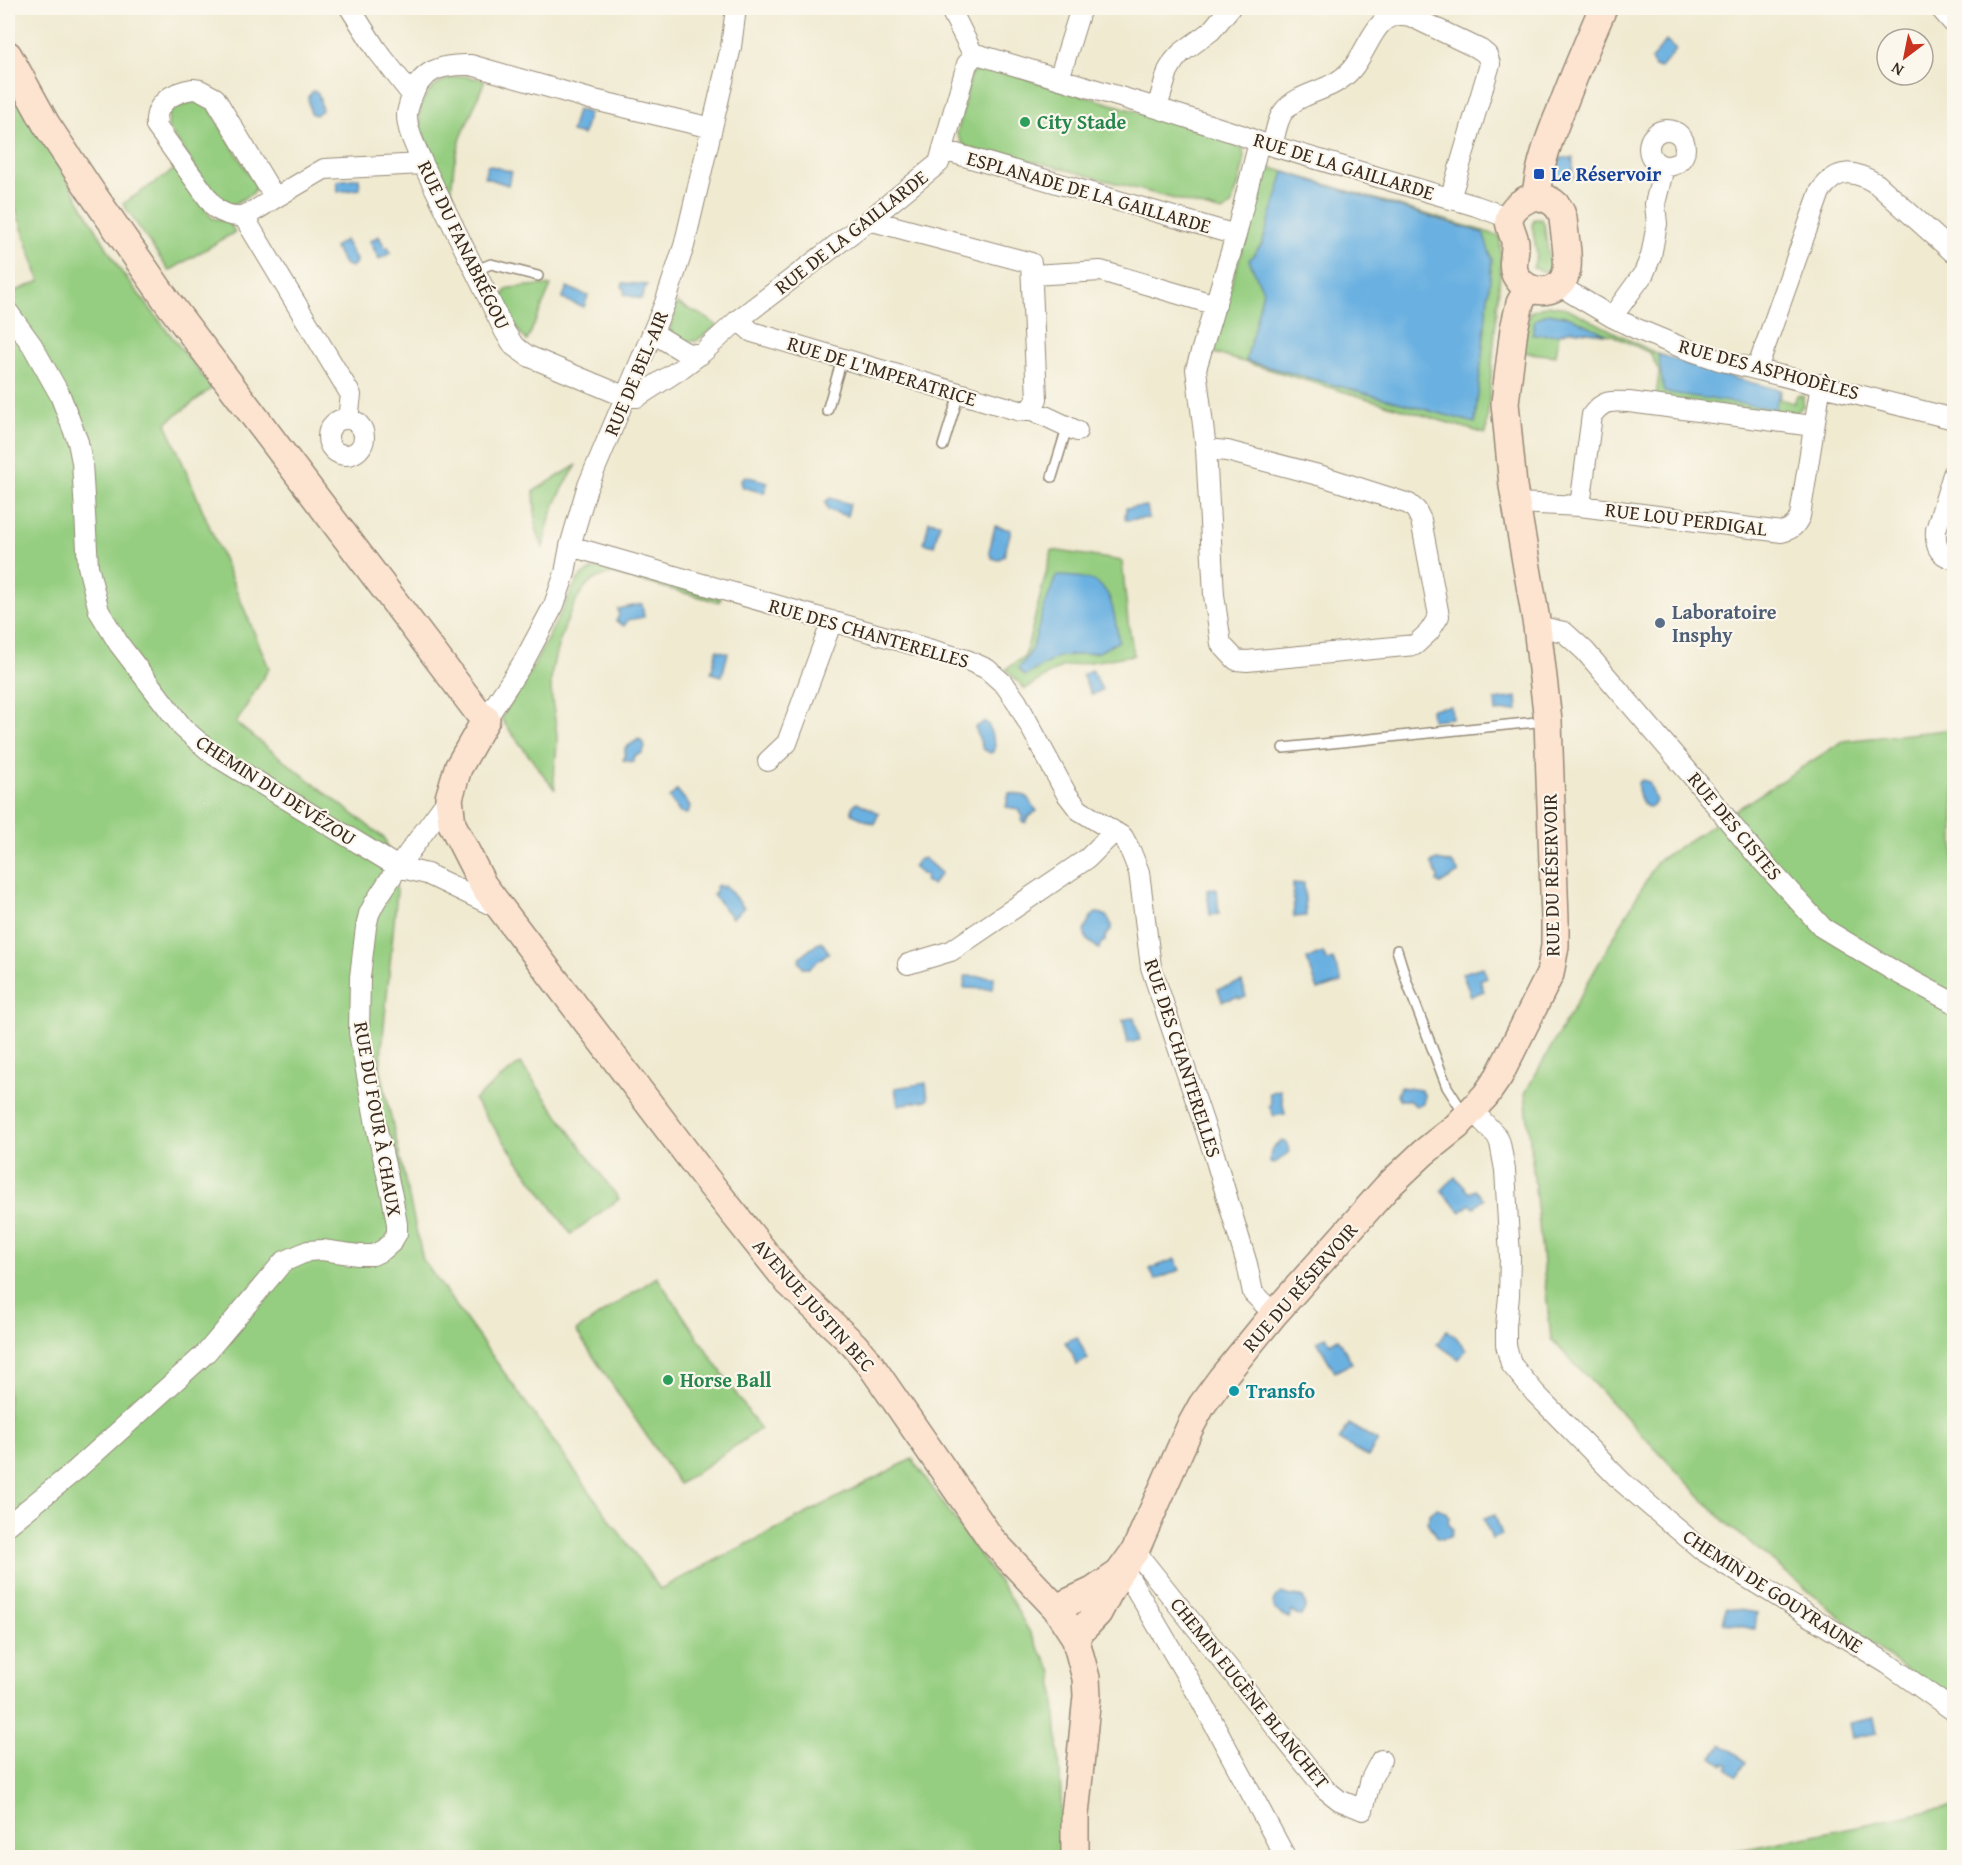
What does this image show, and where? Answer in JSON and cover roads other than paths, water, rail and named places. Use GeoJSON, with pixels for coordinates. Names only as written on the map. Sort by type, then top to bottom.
{"type":"FeatureCollection","features":[{"type":"Feature","properties":{"kind":"street"},"geometry":{"type":"LineString","coordinates":[[350,8],[376,49],[412,95],[424,77],[438,68],[452,64],[471,65],[590,99],[712,128]]}},
{"type":"Feature","properties":{"kind":"street","name":"RUE DE BEL-AIR"},"geometry":{"type":"LineString","coordinates":[[486,719],[524,661],[554,605],[565,573],[570,546],[587,488],[653,333],[684,246],[731,48],[736,8]]}},
{"type":"Feature","properties":{"kind":"street"},"geometry":{"type":"LineString","coordinates":[[950,8],[974,56]]}},
{"type":"Feature","properties":{"kind":"street"},"geometry":{"type":"LineString","coordinates":[[1059,79],[1081,8]]}},
{"type":"Feature","properties":{"kind":"street"},"geometry":{"type":"LineString","coordinates":[[1157,108],[1168,71],[1174,61],[1181,53],[1211,31],[1230,8]]}},
{"type":"Feature","properties":{"kind":"street"},"geometry":{"type":"LineString","coordinates":[[1536,196],[1546,148],[1603,8]]}},
{"type":"Feature","properties":{"kind":"street"},"geometry":{"type":"LineString","coordinates":[[1940,8],[1954,24]]}},
{"type":"Feature","properties":{"kind":"street"},"geometry":{"type":"LineString","coordinates":[[1206,449],[1227,451],[1322,476],[1409,504],[1416,510],[1421,520],[1439,616],[1429,632],[1415,645],[1247,661],[1236,660],[1221,644],[1212,571],[1206,449],[1196,369],[1265,144],[1283,112],[1296,100],[1332,86],[1343,79],[1363,54],[1380,23],[1388,17],[1399,14],[1410,16],[1480,50],[1487,56],[1490,64],[1450,199]]}},
{"type":"Feature","properties":{"kind":"street"},"geometry":{"type":"LineString","coordinates":[[8,55],[64,151],[167,301],[296,474],[478,712],[486,719]]}},
{"type":"Feature","properties":{"kind":"street","name":"RUE DE LA GAILLARDE"},"geometry":{"type":"LineString","coordinates":[[626,397],[637,397],[646,392],[700,355],[738,320],[939,164],[967,64],[974,56],[980,55],[1157,108],[1265,144],[1501,215],[1509,220]]}},
{"type":"Feature","properties":{"kind":"street"},"geometry":{"type":"LineString","coordinates":[[275,198],[215,98],[193,89],[166,100],[157,110],[156,126],[215,208],[229,216],[244,217],[324,169],[423,164]]}},
{"type":"Feature","properties":{"kind":"street","name":"RUE DU FANABRÉGOU"},"geometry":{"type":"LineString","coordinates":[[412,95],[406,115],[412,138],[505,332],[514,346],[528,356],[626,397]]}},
{"type":"Feature","properties":{"kind":"street","name":"ESPLANADE DE LA GAILLARDE"},"geometry":{"type":"LineString","coordinates":[[943,150],[1236,235]]}},
{"type":"Feature","properties":{"kind":"street"},"geometry":{"type":"LineString","coordinates":[[1612,317],[1644,273],[1652,256],[1657,224],[1655,204],[1664,167]]}},
{"type":"Feature","properties":{"kind":"street"},"geometry":{"type":"LineString","coordinates":[[1757,369],[1820,192],[1834,177],[1852,173],[1870,180],[1954,253]]}},
{"type":"Feature","properties":{"kind":"street"},"geometry":{"type":"LineString","coordinates":[[1536,196],[1554,202],[1563,218],[1566,273],[1558,285],[1552,290],[1545,291],[1528,288],[1514,272],[1515,245],[1509,220],[1513,210],[1521,203],[1536,196]]}},
{"type":"Feature","properties":{"kind":"street"},"geometry":{"type":"LineString","coordinates":[[244,217],[351,395],[348,419]]}},
{"type":"Feature","properties":{"kind":"street"},"geometry":{"type":"LineString","coordinates":[[869,220],[1031,263],[1037,399],[1030,409]]}},
{"type":"Feature","properties":{"kind":"street"},"geometry":{"type":"LineString","coordinates":[[1032,275],[1101,271],[1216,305]]}},
{"type":"Feature","properties":{"kind":"street","name":"RUE DES ASPHODÈLES"},"geometry":{"type":"LineString","coordinates":[[1558,285],[1612,317],[1683,348],[1719,360],[1954,419]]}},
{"type":"Feature","properties":{"kind":"street","name":"RUE DU RÉSERVOIR"},"geometry":{"type":"LineString","coordinates":[[1075,1637],[1098,1613],[1126,1564],[1198,1412],[1274,1314],[1387,1187],[1469,1114],[1499,1076],[1550,974],[1555,920],[1548,721],[1537,626],[1516,503],[1505,403],[1514,329],[1520,303],[1528,288]]}},
{"type":"Feature","properties":{"kind":"street","name":"CHEMIN DU DEVÉZOU"},"geometry":{"type":"LineString","coordinates":[[8,312],[32,345],[60,395],[78,442],[82,462],[88,566],[99,611],[119,644],[183,728],[214,755],[398,867]]}},
{"type":"Feature","properties":{"kind":"street","name":"RUE DE L'IMPERATRICE"},"geometry":{"type":"LineString","coordinates":[[738,320],[752,332],[1020,411],[1030,409],[1072,429]]}},
{"type":"Feature","properties":{"kind":"street"},"geometry":{"type":"LineString","coordinates":[[653,333],[686,353],[700,355]]}},
{"type":"Feature","properties":{"kind":"street","name":"RUE LOU PERDIGAL"},"geometry":{"type":"LineString","coordinates":[[1516,503],[1580,506],[1782,532],[1791,530],[1797,524],[1800,516],[1821,384]]}},
{"type":"Feature","properties":{"kind":"street","name":"RUE LOU PERDIGAL"},"geometry":{"type":"LineString","coordinates":[[1580,506],[1592,415],[1599,406],[1613,401],[1814,426]]}},
{"type":"Feature","properties":{"kind":"street"},"geometry":{"type":"LineString","coordinates":[[1954,471],[1936,530],[1937,549],[1942,555],[1954,559]]}},
{"type":"Feature","properties":{"kind":"street","name":"RUE DES CHANTERELLES"},"geometry":{"type":"LineString","coordinates":[[570,546],[967,660],[987,669],[1005,685],[1017,702],[1066,793],[1079,810],[1122,837],[1131,852],[1139,872],[1151,967],[1214,1154],[1247,1264],[1253,1293],[1274,1314]]}},
{"type":"Feature","properties":{"kind":"street"},"geometry":{"type":"LineString","coordinates":[[768,760],[787,743],[832,621]]}},
{"type":"Feature","properties":{"kind":"street","name":"RUE DES CISTES"},"geometry":{"type":"LineString","coordinates":[[1537,626],[1564,632],[1585,651],[1754,852],[1823,928],[1894,971],[1954,1003]]}},
{"type":"Feature","properties":{"kind":"street","name":"AVENUE JUSTIN BEC"},"geometry":{"type":"LineString","coordinates":[[486,719],[458,768],[448,798],[452,824],[483,885],[789,1284],[854,1345],[870,1364],[992,1539],[1056,1608],[1075,1637],[1086,1678],[1087,1696],[1075,1815],[1075,1857]]}},
{"type":"Feature","properties":{"kind":"street","name":"RUE DU FOUR À CHAUX"},"geometry":{"type":"LineString","coordinates":[[8,1525],[76,1470],[206,1353],[283,1262],[308,1251],[322,1250],[358,1256],[373,1255],[391,1243],[397,1233],[396,1224],[363,1058],[358,1005],[366,927],[369,914],[398,867],[448,798]]}},
{"type":"Feature","properties":{"kind":"street"},"geometry":{"type":"LineString","coordinates":[[908,964],[951,951],[1088,858],[1109,837],[1112,830]]}},
{"type":"Feature","properties":{"kind":"street"},"geometry":{"type":"LineString","coordinates":[[398,867],[427,874],[501,909]]}},
{"type":"Feature","properties":{"kind":"street","name":"CHEMIN DE GOUYRAUNE"},"geometry":{"type":"LineString","coordinates":[[1469,1114],[1497,1136],[1505,1170],[1510,1257],[1506,1345],[1511,1364],[1535,1393],[1621,1481],[1702,1550],[1888,1664],[1954,1711]]}},
{"type":"Feature","properties":{"kind":"street"},"geometry":{"type":"LineString","coordinates":[[1056,1608],[1093,1591],[1126,1564],[1286,1857]]}},
{"type":"Feature","properties":{"kind":"street","name":"CHEMIN EUGÈNE BLANCHET"},"geometry":{"type":"LineString","coordinates":[[1126,1564],[1325,1789],[1339,1800],[1363,1810],[1371,1779],[1381,1760]]}},
{"type":"Feature","properties":{"kind":"lane"},"geometry":{"type":"LineString","coordinates":[[476,270],[491,264],[538,276]]}},
{"type":"Feature","properties":{"kind":"lane"},"geometry":{"type":"LineString","coordinates":[[827,411],[842,359]]}},
{"type":"Feature","properties":{"kind":"lane"},"geometry":{"type":"LineString","coordinates":[[943,446],[959,394]]}},
{"type":"Feature","properties":{"kind":"lane"},"geometry":{"type":"LineString","coordinates":[[1052,477],[1072,429]]}},
{"type":"Feature","properties":{"kind":"lane"},"geometry":{"type":"LineString","coordinates":[[1283,748],[1548,721]]}},
{"type":"Feature","properties":{"kind":"lane"},"geometry":{"type":"LineString","coordinates":[[1397,950],[1447,1087],[1460,1110],[1469,1114]]}},
{"type":"Feature","properties":{"kind":"water"},"geometry":{"type":"Polygon","coordinates":[[[1666,41],[1676,50],[1661,68],[1655,67],[1651,60],[1666,41]]]}},
{"type":"Feature","properties":{"kind":"water"},"geometry":{"type":"Polygon","coordinates":[[[313,91],[319,95],[322,110],[316,115],[310,111],[308,97],[313,91]]]}},
{"type":"Feature","properties":{"kind":"water"},"geometry":{"type":"Polygon","coordinates":[[[577,110],[589,113],[583,135],[571,132],[577,110]]]}},
{"type":"Feature","properties":{"kind":"water"},"geometry":{"type":"Polygon","coordinates":[[[1557,158],[1573,158],[1573,178],[1557,178],[1557,158]]]}},
{"type":"Feature","properties":{"kind":"water"},"geometry":{"type":"Polygon","coordinates":[[[488,165],[512,172],[508,185],[484,177],[488,165]]]}},
{"type":"Feature","properties":{"kind":"water"},"geometry":{"type":"Polygon","coordinates":[[[1284,172],[1483,233],[1492,259],[1475,423],[1246,361],[1263,291],[1249,260],[1262,244],[1284,172]]]}},
{"type":"Feature","properties":{"kind":"water"},"geometry":{"type":"Polygon","coordinates":[[[359,178],[360,189],[338,192],[337,181],[359,178]]]}},
{"type":"Feature","properties":{"kind":"water"},"geometry":{"type":"Polygon","coordinates":[[[379,236],[385,248],[388,247],[391,253],[379,259],[370,241],[379,236]]]}},
{"type":"Feature","properties":{"kind":"water"},"geometry":{"type":"Polygon","coordinates":[[[345,240],[356,260],[351,267],[344,264],[334,247],[345,240]]]}},
{"type":"Feature","properties":{"kind":"water"},"geometry":{"type":"Polygon","coordinates":[[[623,283],[647,285],[641,299],[624,294],[623,283]]]}},
{"type":"Feature","properties":{"kind":"water"},"geometry":{"type":"Polygon","coordinates":[[[567,287],[588,296],[584,307],[562,299],[567,287]]]}},
{"type":"Feature","properties":{"kind":"water"},"geometry":{"type":"Polygon","coordinates":[[[1548,313],[1570,317],[1606,334],[1571,330],[1559,334],[1532,335],[1535,320],[1548,313]]]}},
{"type":"Feature","properties":{"kind":"water"},"geometry":{"type":"Polygon","coordinates":[[[1658,354],[1722,375],[1780,390],[1775,409],[1664,392],[1658,354]]]}},
{"type":"Feature","properties":{"kind":"water"},"geometry":{"type":"Polygon","coordinates":[[[745,476],[768,482],[764,493],[742,487],[741,479],[745,476]]]}},
{"type":"Feature","properties":{"kind":"water"},"geometry":{"type":"Polygon","coordinates":[[[830,498],[850,504],[847,516],[828,510],[825,502],[830,498]]]}},
{"type":"Feature","properties":{"kind":"water"},"geometry":{"type":"Polygon","coordinates":[[[1147,506],[1149,518],[1125,519],[1126,508],[1147,506]]]}},
{"type":"Feature","properties":{"kind":"water"},"geometry":{"type":"Polygon","coordinates":[[[929,521],[940,523],[934,546],[924,543],[929,521]]]}},
{"type":"Feature","properties":{"kind":"water"},"geometry":{"type":"Polygon","coordinates":[[[995,526],[1011,530],[1004,556],[998,560],[992,558],[989,552],[995,526]]]}},
{"type":"Feature","properties":{"kind":"water"},"geometry":{"type":"Polygon","coordinates":[[[1056,576],[1088,579],[1105,590],[1110,599],[1119,641],[1099,652],[1057,657],[1025,676],[1018,668],[1033,646],[1056,576]]]}},
{"type":"Feature","properties":{"kind":"water"},"geometry":{"type":"Polygon","coordinates":[[[642,604],[644,617],[628,620],[624,626],[616,621],[619,615],[618,609],[642,604]]]}},
{"type":"Feature","properties":{"kind":"water"},"geometry":{"type":"Polygon","coordinates":[[[717,650],[728,653],[722,676],[711,673],[717,650]]]}},
{"type":"Feature","properties":{"kind":"water"},"geometry":{"type":"Polygon","coordinates":[[[1092,670],[1102,690],[1092,695],[1082,675],[1092,670]]]}},
{"type":"Feature","properties":{"kind":"water"},"geometry":{"type":"Polygon","coordinates":[[[1517,697],[1518,710],[1496,712],[1495,700],[1517,697]]]}},
{"type":"Feature","properties":{"kind":"water"},"geometry":{"type":"Polygon","coordinates":[[[1451,706],[1452,718],[1432,720],[1431,709],[1451,706]]]}},
{"type":"Feature","properties":{"kind":"water"},"geometry":{"type":"Polygon","coordinates":[[[985,722],[988,724],[995,745],[993,752],[990,753],[983,749],[975,727],[985,722]]]}},
{"type":"Feature","properties":{"kind":"water"},"geometry":{"type":"Polygon","coordinates":[[[639,739],[645,748],[642,753],[633,757],[633,762],[623,760],[625,748],[639,739]]]}},
{"type":"Feature","properties":{"kind":"water"},"geometry":{"type":"Polygon","coordinates":[[[1642,780],[1649,782],[1656,801],[1653,806],[1648,807],[1640,797],[1638,783],[1642,780]]]}},
{"type":"Feature","properties":{"kind":"water"},"geometry":{"type":"Polygon","coordinates":[[[677,790],[690,806],[688,814],[680,813],[669,798],[677,790]]]}},
{"type":"Feature","properties":{"kind":"water"},"geometry":{"type":"Polygon","coordinates":[[[1009,793],[1026,796],[1037,811],[1028,817],[1026,823],[1022,821],[1023,816],[1018,809],[1006,807],[1009,793]]]}},
{"type":"Feature","properties":{"kind":"water"},"geometry":{"type":"Polygon","coordinates":[[[857,802],[879,813],[874,824],[852,814],[852,807],[857,802]]]}},
{"type":"Feature","properties":{"kind":"water"},"geometry":{"type":"Polygon","coordinates":[[[924,858],[941,873],[932,885],[925,881],[926,875],[913,867],[918,860],[924,858]]]}},
{"type":"Feature","properties":{"kind":"water"},"geometry":{"type":"Polygon","coordinates":[[[1437,860],[1452,863],[1459,873],[1440,884],[1437,882],[1438,877],[1431,863],[1437,860]]]}},
{"type":"Feature","properties":{"kind":"water"},"geometry":{"type":"Polygon","coordinates":[[[1304,883],[1306,916],[1294,917],[1293,884],[1304,883]]]}},
{"type":"Feature","properties":{"kind":"water"},"geometry":{"type":"Polygon","coordinates":[[[719,885],[722,888],[725,885],[744,908],[732,918],[713,895],[716,892],[715,887],[719,885]]]}},
{"type":"Feature","properties":{"kind":"water"},"geometry":{"type":"Polygon","coordinates":[[[1217,889],[1219,914],[1210,915],[1207,890],[1217,889]]]}},
{"type":"Feature","properties":{"kind":"water"},"geometry":{"type":"Polygon","coordinates":[[[1096,913],[1106,916],[1111,927],[1099,949],[1087,940],[1084,931],[1091,917],[1096,913]]]}},
{"type":"Feature","properties":{"kind":"water"},"geometry":{"type":"Polygon","coordinates":[[[821,941],[829,952],[809,968],[803,968],[799,962],[800,957],[821,941]]]}},
{"type":"Feature","properties":{"kind":"water"},"geometry":{"type":"Polygon","coordinates":[[[1323,953],[1327,961],[1333,959],[1342,982],[1318,990],[1307,959],[1323,953]]]}},
{"type":"Feature","properties":{"kind":"water"},"geometry":{"type":"Polygon","coordinates":[[[1483,967],[1487,977],[1480,980],[1484,991],[1471,996],[1462,973],[1483,967]]]}},
{"type":"Feature","properties":{"kind":"water"},"geometry":{"type":"Polygon","coordinates":[[[965,976],[994,977],[993,989],[964,988],[965,976]]]}},
{"type":"Feature","properties":{"kind":"water"},"geometry":{"type":"Polygon","coordinates":[[[1242,982],[1246,997],[1222,1001],[1218,989],[1242,982]]]}},
{"type":"Feature","properties":{"kind":"water"},"geometry":{"type":"Polygon","coordinates":[[[1134,1017],[1140,1040],[1128,1043],[1123,1020],[1134,1017]]]}},
{"type":"Feature","properties":{"kind":"water"},"geometry":{"type":"Polygon","coordinates":[[[926,1083],[928,1100],[898,1105],[895,1088],[926,1083]]]}},
{"type":"Feature","properties":{"kind":"water"},"geometry":{"type":"Polygon","coordinates":[[[1400,1087],[1421,1090],[1425,1096],[1423,1103],[1416,1106],[1408,1100],[1400,1100],[1397,1095],[1400,1087]]]}},
{"type":"Feature","properties":{"kind":"water"},"geometry":{"type":"Polygon","coordinates":[[[1280,1090],[1285,1114],[1274,1116],[1269,1106],[1271,1103],[1269,1093],[1280,1090]]]}},
{"type":"Feature","properties":{"kind":"water"},"geometry":{"type":"Polygon","coordinates":[[[1283,1141],[1288,1144],[1289,1152],[1274,1164],[1270,1163],[1272,1150],[1275,1145],[1283,1141]]]}},
{"type":"Feature","properties":{"kind":"water"},"geometry":{"type":"Polygon","coordinates":[[[1455,1177],[1470,1193],[1475,1190],[1484,1199],[1474,1208],[1470,1204],[1461,1212],[1441,1191],[1455,1177]]]}},
{"type":"Feature","properties":{"kind":"water"},"geometry":{"type":"Polygon","coordinates":[[[1175,1259],[1180,1270],[1155,1280],[1150,1269],[1175,1259]]]}},
{"type":"Feature","properties":{"kind":"water"},"geometry":{"type":"Polygon","coordinates":[[[1447,1330],[1466,1350],[1459,1359],[1437,1344],[1447,1330]]]}},
{"type":"Feature","properties":{"kind":"water"},"geometry":{"type":"Polygon","coordinates":[[[1077,1337],[1088,1359],[1076,1365],[1065,1342],[1077,1337]]]}},
{"type":"Feature","properties":{"kind":"water"},"geometry":{"type":"Polygon","coordinates":[[[1326,1337],[1330,1343],[1338,1338],[1352,1363],[1335,1372],[1317,1341],[1326,1337]]]}},
{"type":"Feature","properties":{"kind":"water"},"geometry":{"type":"Polygon","coordinates":[[[1349,1424],[1378,1441],[1368,1457],[1339,1440],[1349,1424]]]}},
{"type":"Feature","properties":{"kind":"water"},"geometry":{"type":"Polygon","coordinates":[[[1437,1508],[1445,1511],[1449,1517],[1448,1523],[1453,1529],[1451,1536],[1443,1539],[1438,1538],[1428,1522],[1430,1514],[1437,1508]]]}},
{"type":"Feature","properties":{"kind":"water"},"geometry":{"type":"Polygon","coordinates":[[[1495,1515],[1502,1535],[1492,1539],[1484,1519],[1495,1515]]]}},
{"type":"Feature","properties":{"kind":"water"},"geometry":{"type":"Polygon","coordinates":[[[1281,1593],[1303,1597],[1306,1607],[1301,1616],[1296,1615],[1293,1611],[1289,1618],[1274,1608],[1274,1601],[1281,1593]]]}},
{"type":"Feature","properties":{"kind":"water"},"geometry":{"type":"Polygon","coordinates":[[[1726,1608],[1757,1613],[1755,1629],[1723,1623],[1726,1608]]]}},
{"type":"Feature","properties":{"kind":"water"},"geometry":{"type":"Polygon","coordinates":[[[1874,1718],[1877,1733],[1852,1738],[1849,1723],[1874,1718]]]}},
{"type":"Feature","properties":{"kind":"water"},"geometry":{"type":"Polygon","coordinates":[[[1721,1744],[1746,1762],[1737,1776],[1727,1769],[1729,1765],[1725,1763],[1724,1765],[1713,1757],[1721,1744]]]}},
{"type":"Feature","properties":{"kind":"place","name":"City Stade"},"geometry":{"type":"Point","coordinates":[1025,122]}},
{"type":"Feature","properties":{"kind":"place","name":"Le Réservoir"},"geometry":{"type":"Point","coordinates":[1539,174]}},
{"type":"Feature","properties":{"kind":"place","name":"Laboratoire Insphy"},"geometry":{"type":"Point","coordinates":[1660,623]}},
{"type":"Feature","properties":{"kind":"place","name":"Horse Ball"},"geometry":{"type":"Point","coordinates":[668,1380]}},
{"type":"Feature","properties":{"kind":"place","name":"Transfo"},"geometry":{"type":"Point","coordinates":[1234,1391]}}]}
